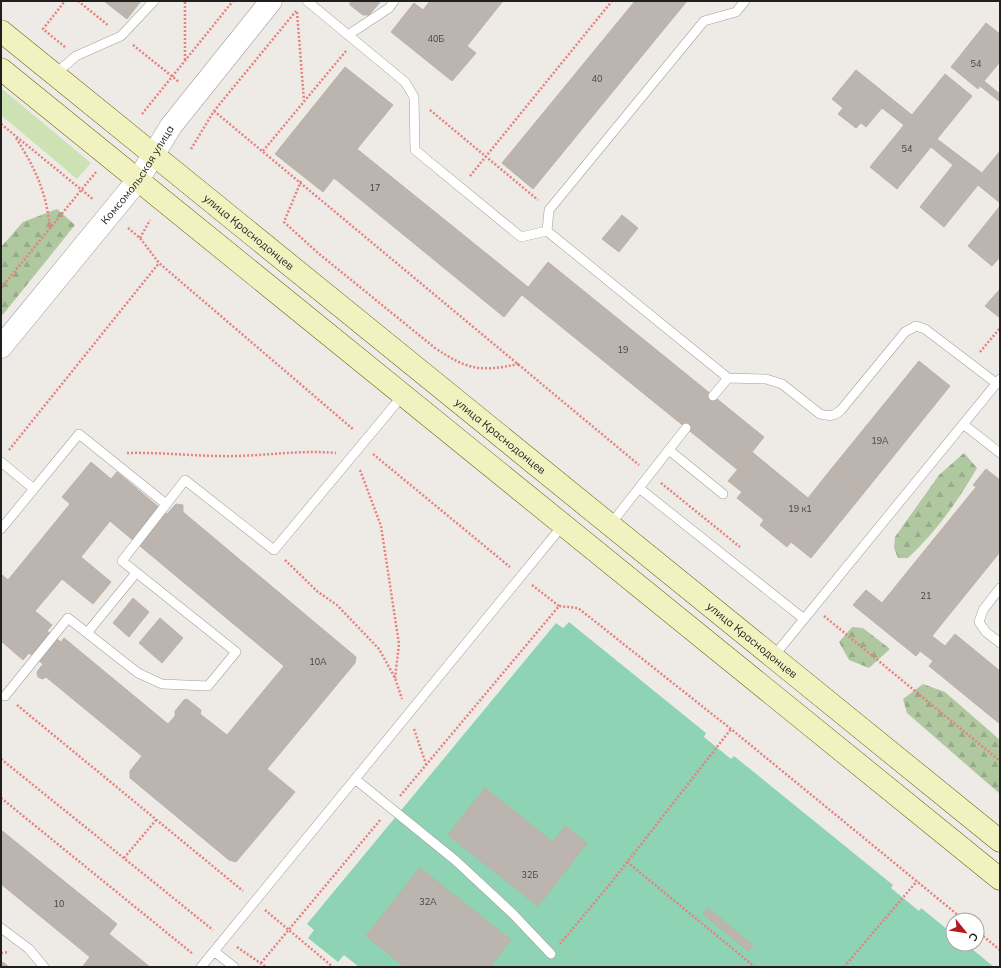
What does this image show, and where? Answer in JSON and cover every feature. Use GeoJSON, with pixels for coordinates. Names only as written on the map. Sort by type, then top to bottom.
{"type":"FeatureCollection","features":[{"type":"Feature","properties":{"kind":"main road","name":"улица Краснодонцев"},"geometry":{"type":"LineString","coordinates":[[1,31],[1000,841]]}},
{"type":"Feature","properties":{"kind":"main road"},"geometry":{"type":"LineString","coordinates":[[1,70],[1000,879]]}},
{"type":"Feature","properties":{"kind":"street","name":"Комсомольская улица"},"geometry":{"type":"LineString","coordinates":[[1,347],[138,180],[171,126],[272,1]]}},
{"type":"Feature","properties":{"kind":"lane"},"geometry":{"type":"LineString","coordinates":[[54,75],[76,56],[121,36],[154,1]]}},
{"type":"Feature","properties":{"kind":"lane"},"geometry":{"type":"LineString","coordinates":[[307,1],[406,82],[414,97],[415,150],[521,237],[547,231]]}},
{"type":"Feature","properties":{"kind":"lane"},"geometry":{"type":"LineString","coordinates":[[352,38],[389,8],[394,1]]}},
{"type":"Feature","properties":{"kind":"lane"},"geometry":{"type":"LineString","coordinates":[[547,231],[549,210],[704,21],[736,12],[746,1]]}},
{"type":"Feature","properties":{"kind":"lane"},"geometry":{"type":"LineString","coordinates":[[547,231],[728,378],[753,377],[782,384],[820,414],[827,417],[834,416],[841,410],[905,332],[911,328],[920,326],[971,364],[998,381],[773,657]]}},
{"type":"Feature","properties":{"kind":"lane"},"geometry":{"type":"LineString","coordinates":[[713,396],[728,378]]}},
{"type":"Feature","properties":{"kind":"lane"},"geometry":{"type":"LineString","coordinates":[[5,696],[68,618],[138,673],[162,684],[208,686],[236,652],[122,561],[185,480],[274,550],[403,395]]}},
{"type":"Feature","properties":{"kind":"lane"},"geometry":{"type":"LineString","coordinates":[[963,424],[1000,453]]}},
{"type":"Feature","properties":{"kind":"lane"},"geometry":{"type":"LineString","coordinates":[[610,525],[686,428]]}},
{"type":"Feature","properties":{"kind":"lane"},"geometry":{"type":"LineString","coordinates":[[1,529],[79,434],[166,504]]}},
{"type":"Feature","properties":{"kind":"lane"},"geometry":{"type":"LineString","coordinates":[[669,450],[723,494]]}},
{"type":"Feature","properties":{"kind":"lane"},"geometry":{"type":"LineString","coordinates":[[1,462],[34,489]]}},
{"type":"Feature","properties":{"kind":"lane"},"geometry":{"type":"LineString","coordinates":[[639,488],[804,619]]}},
{"type":"Feature","properties":{"kind":"lane"},"geometry":{"type":"LineString","coordinates":[[202,965],[563,525]]}},
{"type":"Feature","properties":{"kind":"lane"},"geometry":{"type":"LineString","coordinates":[[87,633],[136,573]]}},
{"type":"Feature","properties":{"kind":"lane"},"geometry":{"type":"LineString","coordinates":[[1000,588],[983,610],[979,622],[986,632],[1000,643]]}},
{"type":"Feature","properties":{"kind":"lane"},"geometry":{"type":"LineString","coordinates":[[355,779],[455,860],[513,914],[551,954]]}},
{"type":"Feature","properties":{"kind":"lane"},"geometry":{"type":"LineString","coordinates":[[1,928],[29,949],[44,967]]}},
{"type":"Feature","properties":{"kind":"lane"},"geometry":{"type":"LineString","coordinates":[[214,951],[234,967]]}},
{"type":"Feature","properties":{"kind":"path"},"geometry":{"type":"LineString","coordinates":[[65,1],[43,29],[76,56]]}},
{"type":"Feature","properties":{"kind":"path"},"geometry":{"type":"LineString","coordinates":[[185,1],[185,60]]}},
{"type":"Feature","properties":{"kind":"path"},"geometry":{"type":"LineString","coordinates":[[142,114],[233,1]]}},
{"type":"Feature","properties":{"kind":"path"},"geometry":{"type":"LineString","coordinates":[[461,188],[612,1]]}},
{"type":"Feature","properties":{"kind":"path"},"geometry":{"type":"LineString","coordinates":[[191,149],[214,110],[297,10],[304,102]]}},
{"type":"Feature","properties":{"kind":"path"},"geometry":{"type":"LineString","coordinates":[[264,151],[304,102],[352,38]]}},
{"type":"Feature","properties":{"kind":"path"},"geometry":{"type":"LineString","coordinates":[[414,97],[549,210]]}},
{"type":"Feature","properties":{"kind":"path"},"geometry":{"type":"LineString","coordinates":[[214,110],[519,363],[650,474],[744,550]]}},
{"type":"Feature","properties":{"kind":"path"},"geometry":{"type":"LineString","coordinates":[[1,124],[94,200]]}},
{"type":"Feature","properties":{"kind":"path"},"geometry":{"type":"LineString","coordinates":[[15,136],[35,168],[48,207],[50,228]]}},
{"type":"Feature","properties":{"kind":"path"},"geometry":{"type":"LineString","coordinates":[[1,288],[96,171]]}},
{"type":"Feature","properties":{"kind":"path"},"geometry":{"type":"LineString","coordinates":[[301,182],[284,222],[318,253],[435,348],[454,361],[466,367],[484,369],[499,368],[519,363]]}},
{"type":"Feature","properties":{"kind":"path"},"geometry":{"type":"LineString","coordinates":[[140,238],[150,220]]}},
{"type":"Feature","properties":{"kind":"path"},"geometry":{"type":"LineString","coordinates":[[128,228],[140,238],[159,263],[354,430],[375,457],[559,606],[578,608],[731,728],[955,912]]}},
{"type":"Feature","properties":{"kind":"path"},"geometry":{"type":"LineString","coordinates":[[6,454],[159,263]]}},
{"type":"Feature","properties":{"kind":"path"},"geometry":{"type":"LineString","coordinates":[[971,364],[1000,328]]}},
{"type":"Feature","properties":{"kind":"path"},"geometry":{"type":"LineString","coordinates":[[274,550],[318,592],[337,605],[379,649],[395,678],[426,764]]}},
{"type":"Feature","properties":{"kind":"path"},"geometry":{"type":"LineString","coordinates":[[261,963],[559,606]]}},
{"type":"Feature","properties":{"kind":"path"},"geometry":{"type":"LineString","coordinates":[[814,607],[1000,761]]}},
{"type":"Feature","properties":{"kind":"path"},"geometry":{"type":"LineString","coordinates":[[5,696],[255,901],[287,930],[334,967]]}},
{"type":"Feature","properties":{"kind":"path"},"geometry":{"type":"LineString","coordinates":[[551,954],[627,862],[731,728]]}},
{"type":"Feature","properties":{"kind":"path"},"geometry":{"type":"LineString","coordinates":[[1,759],[224,939],[266,967]]}},
{"type":"Feature","properties":{"kind":"path"},"geometry":{"type":"LineString","coordinates":[[1,798],[202,965]]}},
{"type":"Feature","properties":{"kind":"path"},"geometry":{"type":"LineString","coordinates":[[124,858],[156,820]]}},
{"type":"Feature","properties":{"kind":"path"},"geometry":{"type":"LineString","coordinates":[[627,862],[755,967]]}},
{"type":"Feature","properties":{"kind":"path"},"geometry":{"type":"LineString","coordinates":[[844,967],[917,880]]}},
{"type":"Feature","properties":{"kind":"path"},"geometry":{"type":"LineString","coordinates":[[985,938],[1000,950]]}},
{"type":"Feature","properties":{"kind":"green space"},"geometry":{"type":"Polygon","coordinates":[[[1,88],[91,163],[77,179],[1,115],[1,88]]]}},
{"type":"Feature","properties":{"kind":"green space"},"geometry":{"type":"Polygon","coordinates":[[[57,209],[75,225],[1,317],[1,247],[23,222],[57,209]]]}},
{"type":"Feature","properties":{"kind":"green space"},"geometry":{"type":"Polygon","coordinates":[[[964,453],[977,468],[970,480],[946,516],[928,538],[908,558],[898,558],[894,548],[895,537],[939,475],[964,453]]]}},
{"type":"Feature","properties":{"kind":"green space"},"geometry":{"type":"Polygon","coordinates":[[[569,622],[706,733],[704,737],[731,759],[734,756],[893,885],[891,888],[919,911],[921,908],[945,928],[945,952],[976,952],[994,967],[359,967],[344,955],[338,962],[308,938],[314,930],[307,924],[556,623],[563,628],[569,622]]]}},
{"type":"Feature","properties":{"kind":"green space"},"geometry":{"type":"Polygon","coordinates":[[[852,627],[863,628],[890,649],[869,668],[849,660],[839,642],[852,627]]]}},
{"type":"Feature","properties":{"kind":"green space"},"geometry":{"type":"Polygon","coordinates":[[[923,684],[945,692],[1000,740],[1000,794],[907,713],[903,699],[923,684]]]}},
{"type":"Feature","properties":{"kind":"building"},"geometry":{"type":"Polygon","coordinates":[[[104,1],[141,1],[127,19],[104,1]]]}},
{"type":"Feature","properties":{"kind":"building"},"geometry":{"type":"Polygon","coordinates":[[[350,1],[381,1],[369,15],[363,15],[350,5],[350,1]]]}},
{"type":"Feature","properties":{"kind":"building"},"geometry":{"type":"Polygon","coordinates":[[[430,1],[503,1],[467,46],[476,53],[452,81],[391,32],[414,3],[423,10],[430,1]]]}},
{"type":"Feature","properties":{"kind":"building"},"geometry":{"type":"Polygon","coordinates":[[[635,1],[687,1],[533,189],[502,163],[635,1]]]}},
{"type":"Feature","properties":{"kind":"building"},"geometry":{"type":"Polygon","coordinates":[[[986,23],[1000,34],[1000,62],[984,81],[1000,94],[1000,102],[980,86],[978,89],[951,67],[986,23]]]}},
{"type":"Feature","properties":{"kind":"building"},"geometry":{"type":"Polygon","coordinates":[[[345,67],[393,105],[357,149],[528,287],[504,317],[334,178],[323,192],[275,154],[345,67]]]}},
{"type":"Feature","properties":{"kind":"building"},"geometry":{"type":"Polygon","coordinates":[[[856,70],[912,115],[945,74],[972,96],[937,139],[982,173],[1000,151],[1000,203],[978,185],[944,227],[920,207],[953,165],[931,147],[897,189],[870,167],[904,125],[882,108],[866,127],[861,123],[856,128],[838,114],[843,108],[832,99],[856,70]]]}},
{"type":"Feature","properties":{"kind":"building"},"geometry":{"type":"Polygon","coordinates":[[[1000,206],[1000,257],[992,266],[968,246],[1000,206]]]}},
{"type":"Feature","properties":{"kind":"building"},"geometry":{"type":"Polygon","coordinates":[[[622,215],[638,228],[619,252],[602,239],[622,215]]]}},
{"type":"Feature","properties":{"kind":"building"},"geometry":{"type":"Polygon","coordinates":[[[548,262],[764,437],[738,470],[522,295],[548,262]]]}},
{"type":"Feature","properties":{"kind":"building"},"geometry":{"type":"Polygon","coordinates":[[[1000,289],[1000,318],[985,306],[1000,289]]]}},
{"type":"Feature","properties":{"kind":"building"},"geometry":{"type":"Polygon","coordinates":[[[919,361],[950,386],[863,494],[832,468],[919,361]]]}},
{"type":"Feature","properties":{"kind":"building"},"geometry":{"type":"Polygon","coordinates":[[[752,452],[808,498],[832,468],[863,494],[811,558],[791,542],[787,547],[760,525],[764,520],[737,498],[742,492],[728,481],[752,452]]]}},
{"type":"Feature","properties":{"kind":"building"},"geometry":{"type":"Polygon","coordinates":[[[91,462],[111,479],[117,472],[167,514],[176,504],[183,505],[183,512],[356,657],[355,663],[267,769],[295,792],[236,862],[229,860],[130,778],[130,771],[142,756],[46,677],[43,679],[38,677],[37,672],[43,664],[29,653],[23,660],[1,641],[1,574],[8,580],[70,504],[62,497],[91,462]],[[110,521],[81,557],[111,582],[93,604],[62,579],[35,611],[52,625],[47,631],[61,642],[64,638],[168,724],[175,716],[175,711],[184,700],[187,699],[201,710],[200,714],[227,735],[284,666],[110,521]]]}},
{"type":"Feature","properties":{"kind":"building"},"geometry":{"type":"Polygon","coordinates":[[[986,469],[1000,480],[1000,552],[932,636],[945,646],[955,634],[1000,671],[1000,724],[929,666],[933,661],[920,651],[916,656],[853,605],[866,590],[882,603],[976,487],[973,485],[986,469]]]}},
{"type":"Feature","properties":{"kind":"building"},"geometry":{"type":"Polygon","coordinates":[[[133,598],[149,612],[129,637],[113,623],[133,598]]]}},
{"type":"Feature","properties":{"kind":"building"},"geometry":{"type":"Polygon","coordinates":[[[160,618],[183,638],[162,663],[139,643],[160,618]]]}},
{"type":"Feature","properties":{"kind":"building"},"geometry":{"type":"Polygon","coordinates":[[[485,788],[553,842],[565,826],[587,843],[538,906],[448,835],[485,788]]]}},
{"type":"Feature","properties":{"kind":"building"},"geometry":{"type":"Polygon","coordinates":[[[1,830],[117,924],[109,934],[150,967],[83,966],[90,957],[1,884],[1,830]]]}},
{"type":"Feature","properties":{"kind":"building"},"geometry":{"type":"Polygon","coordinates":[[[420,868],[511,940],[490,967],[405,967],[366,936],[420,868]]]}},
{"type":"Feature","properties":{"kind":"building"},"geometry":{"type":"Polygon","coordinates":[[[708,908],[753,945],[748,951],[703,914],[708,908]]]}},
{"type":"Feature","properties":{"kind":"building"},"geometry":{"type":"Polygon","coordinates":[[[3,962],[9,967],[1,967],[3,962]]]}}]}
